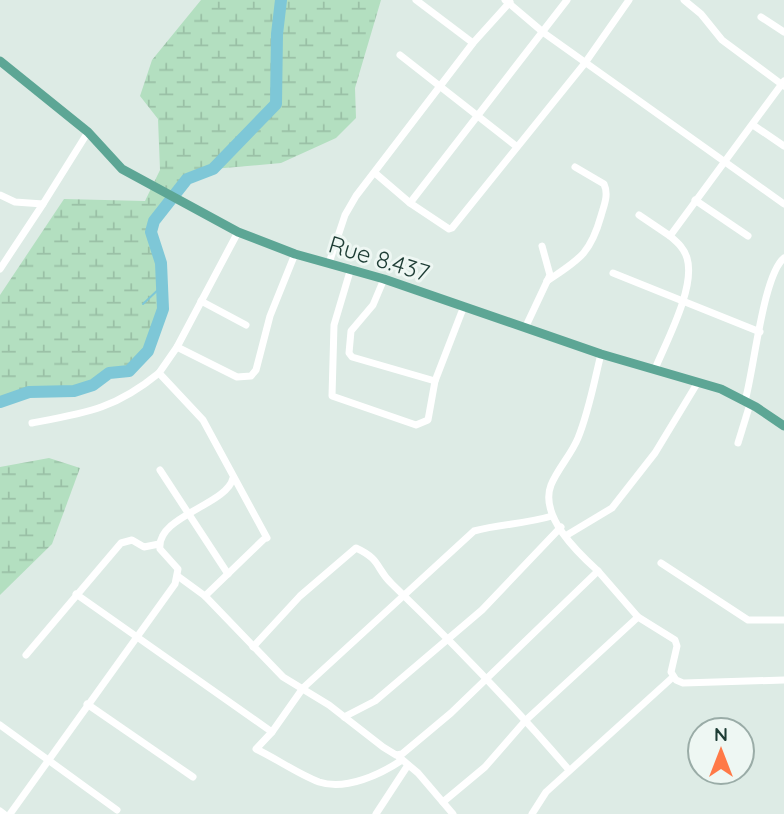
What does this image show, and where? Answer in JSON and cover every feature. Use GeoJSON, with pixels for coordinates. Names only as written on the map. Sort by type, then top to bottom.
{"type":"FeatureCollection","features":[{"type":"Feature","properties":{"kind":"main road","name":"Rue 8.437"},"geometry":{"type":"LineString","coordinates":[[0,61],[88,132],[122,169],[238,232],[295,254],[351,268],[601,354],[698,383],[747,402],[784,426]]}},
{"type":"Feature","properties":{"kind":"street"},"geometry":{"type":"LineString","coordinates":[[416,0],[473,43]]}},
{"type":"Feature","properties":{"kind":"street"},"geometry":{"type":"LineString","coordinates":[[410,203],[567,0]]}},
{"type":"Feature","properties":{"kind":"street"},"geometry":{"type":"LineString","coordinates":[[374,173],[410,203],[452,229],[585,62],[629,0]]}},
{"type":"Feature","properties":{"kind":"street"},"geometry":{"type":"LineString","coordinates":[[670,236],[783,84],[722,40],[701,14],[684,0]]}},
{"type":"Feature","properties":{"kind":"street"},"geometry":{"type":"LineString","coordinates":[[329,264],[350,205],[438,87],[508,1],[544,33],[784,204]]}},
{"type":"Feature","properties":{"kind":"street"},"geometry":{"type":"LineString","coordinates":[[761,17],[784,32]]}},
{"type":"Feature","properties":{"kind":"street"},"geometry":{"type":"LineString","coordinates":[[400,55],[516,146]]}},
{"type":"Feature","properties":{"kind":"street"},"geometry":{"type":"LineString","coordinates":[[753,125],[784,146]]}},
{"type":"Feature","properties":{"kind":"street"},"geometry":{"type":"LineString","coordinates":[[0,269],[88,132]]}},
{"type":"Feature","properties":{"kind":"street"},"geometry":{"type":"LineString","coordinates":[[547,281],[568,270],[589,249],[605,204],[604,184],[575,167]]}},
{"type":"Feature","properties":{"kind":"street"},"geometry":{"type":"LineString","coordinates":[[0,195],[15,202],[43,204]]}},
{"type":"Feature","properties":{"kind":"street"},"geometry":{"type":"LineString","coordinates":[[695,200],[748,236]]}},
{"type":"Feature","properties":{"kind":"street"},"geometry":{"type":"LineString","coordinates":[[639,215],[670,236],[682,247],[687,257],[682,302],[655,369]]}},
{"type":"Feature","properties":{"kind":"street"},"geometry":{"type":"LineString","coordinates":[[32,424],[83,413],[120,401],[159,373],[177,347],[238,232]]}},
{"type":"Feature","properties":{"kind":"street"},"geometry":{"type":"LineString","coordinates":[[526,326],[547,281],[550,267],[542,246]]}},
{"type":"Feature","properties":{"kind":"street"},"geometry":{"type":"LineString","coordinates":[[177,347],[237,377],[251,376],[256,370],[270,316],[295,254]]}},
{"type":"Feature","properties":{"kind":"street"},"geometry":{"type":"LineString","coordinates":[[738,443],[768,285],[782,262]]}},
{"type":"Feature","properties":{"kind":"street"},"geometry":{"type":"LineString","coordinates":[[351,268],[333,331],[332,396],[422,425],[428,420],[435,381],[464,306]]}},
{"type":"Feature","properties":{"kind":"street"},"geometry":{"type":"LineString","coordinates":[[613,273],[760,332]]}},
{"type":"Feature","properties":{"kind":"street"},"geometry":{"type":"LineString","coordinates":[[384,279],[373,305],[351,331],[349,353],[352,357],[435,381]]}},
{"type":"Feature","properties":{"kind":"street"},"geometry":{"type":"LineString","coordinates":[[201,301],[246,325]]}},
{"type":"Feature","properties":{"kind":"street"},"geometry":{"type":"LineString","coordinates":[[601,354],[578,438],[550,487],[552,516],[638,617],[675,639],[677,646],[671,673],[673,677],[683,683],[784,680]]}},
{"type":"Feature","properties":{"kind":"street"},"geometry":{"type":"LineString","coordinates":[[159,373],[203,420],[265,539],[205,596]]}},
{"type":"Feature","properties":{"kind":"street"},"geometry":{"type":"LineString","coordinates":[[567,535],[612,508],[655,453],[698,383]]}},
{"type":"Feature","properties":{"kind":"street"},"geometry":{"type":"LineString","coordinates":[[160,470],[228,574]]}},
{"type":"Feature","properties":{"kind":"street"},"geometry":{"type":"LineString","coordinates":[[159,544],[161,538],[188,514],[228,488],[233,478]]}},
{"type":"Feature","properties":{"kind":"street"},"geometry":{"type":"LineString","coordinates":[[402,760],[383,773],[351,782],[321,783],[256,749],[272,732],[303,688],[474,531],[500,524],[524,524],[552,516]]}},
{"type":"Feature","properties":{"kind":"street"},"geometry":{"type":"LineString","coordinates":[[344,717],[375,701],[482,610],[561,527]]}},
{"type":"Feature","properties":{"kind":"street"},"geometry":{"type":"LineString","coordinates":[[26,655],[76,594],[127,540],[144,547],[159,544]]}},
{"type":"Feature","properties":{"kind":"street"},"geometry":{"type":"LineString","coordinates":[[10,814],[179,577],[178,569],[159,544]]}},
{"type":"Feature","properties":{"kind":"street"},"geometry":{"type":"LineString","coordinates":[[253,647],[300,596],[356,548],[374,556],[390,582],[487,678],[569,770]]}},
{"type":"Feature","properties":{"kind":"street"},"geometry":{"type":"LineString","coordinates":[[661,563],[748,620],[784,620]]}},
{"type":"Feature","properties":{"kind":"street"},"geometry":{"type":"LineString","coordinates":[[376,814],[408,750],[598,571]]}},
{"type":"Feature","properties":{"kind":"street"},"geometry":{"type":"LineString","coordinates":[[179,577],[205,596],[283,677],[303,688],[402,760],[453,814]]}},
{"type":"Feature","properties":{"kind":"street"},"geometry":{"type":"LineString","coordinates":[[76,594],[272,732]]}},
{"type":"Feature","properties":{"kind":"street"},"geometry":{"type":"LineString","coordinates":[[443,802],[485,767],[526,720],[638,617]]}},
{"type":"Feature","properties":{"kind":"street"},"geometry":{"type":"LineString","coordinates":[[538,812],[546,792],[673,677]]}},
{"type":"Feature","properties":{"kind":"street"},"geometry":{"type":"LineString","coordinates":[[87,704],[193,777]]}},
{"type":"Feature","properties":{"kind":"street"},"geometry":{"type":"LineString","coordinates":[[0,725],[117,810]]}},
{"type":"Feature","properties":{"kind":"green space"},"geometry":{"type":"Polygon","coordinates":[[[201,0],[381,0],[355,88],[356,118],[336,138],[281,163],[213,169],[187,179],[154,221],[151,232],[161,263],[163,309],[148,351],[129,371],[109,373],[93,385],[74,391],[29,392],[0,402],[0,295],[64,199],[145,201],[160,170],[158,119],[140,96],[152,60],[201,0]]]}},
{"type":"Feature","properties":{"kind":"green space"},"geometry":{"type":"Polygon","coordinates":[[[49,458],[80,468],[52,544],[0,595],[0,467],[49,458]]]}},
{"type":"Feature","properties":{"kind":"waterway"},"geometry":{"type":"LineString","coordinates":[[0,402],[29,392],[74,391],[93,385],[109,373],[129,371],[148,351],[163,309],[161,263],[151,232],[154,221],[187,179],[213,169],[276,104],[277,34],[281,0]]}},
{"type":"Feature","properties":{"kind":"waterway"},"geometry":{"type":"LineString","coordinates":[[143,304],[161,287]]}}]}
